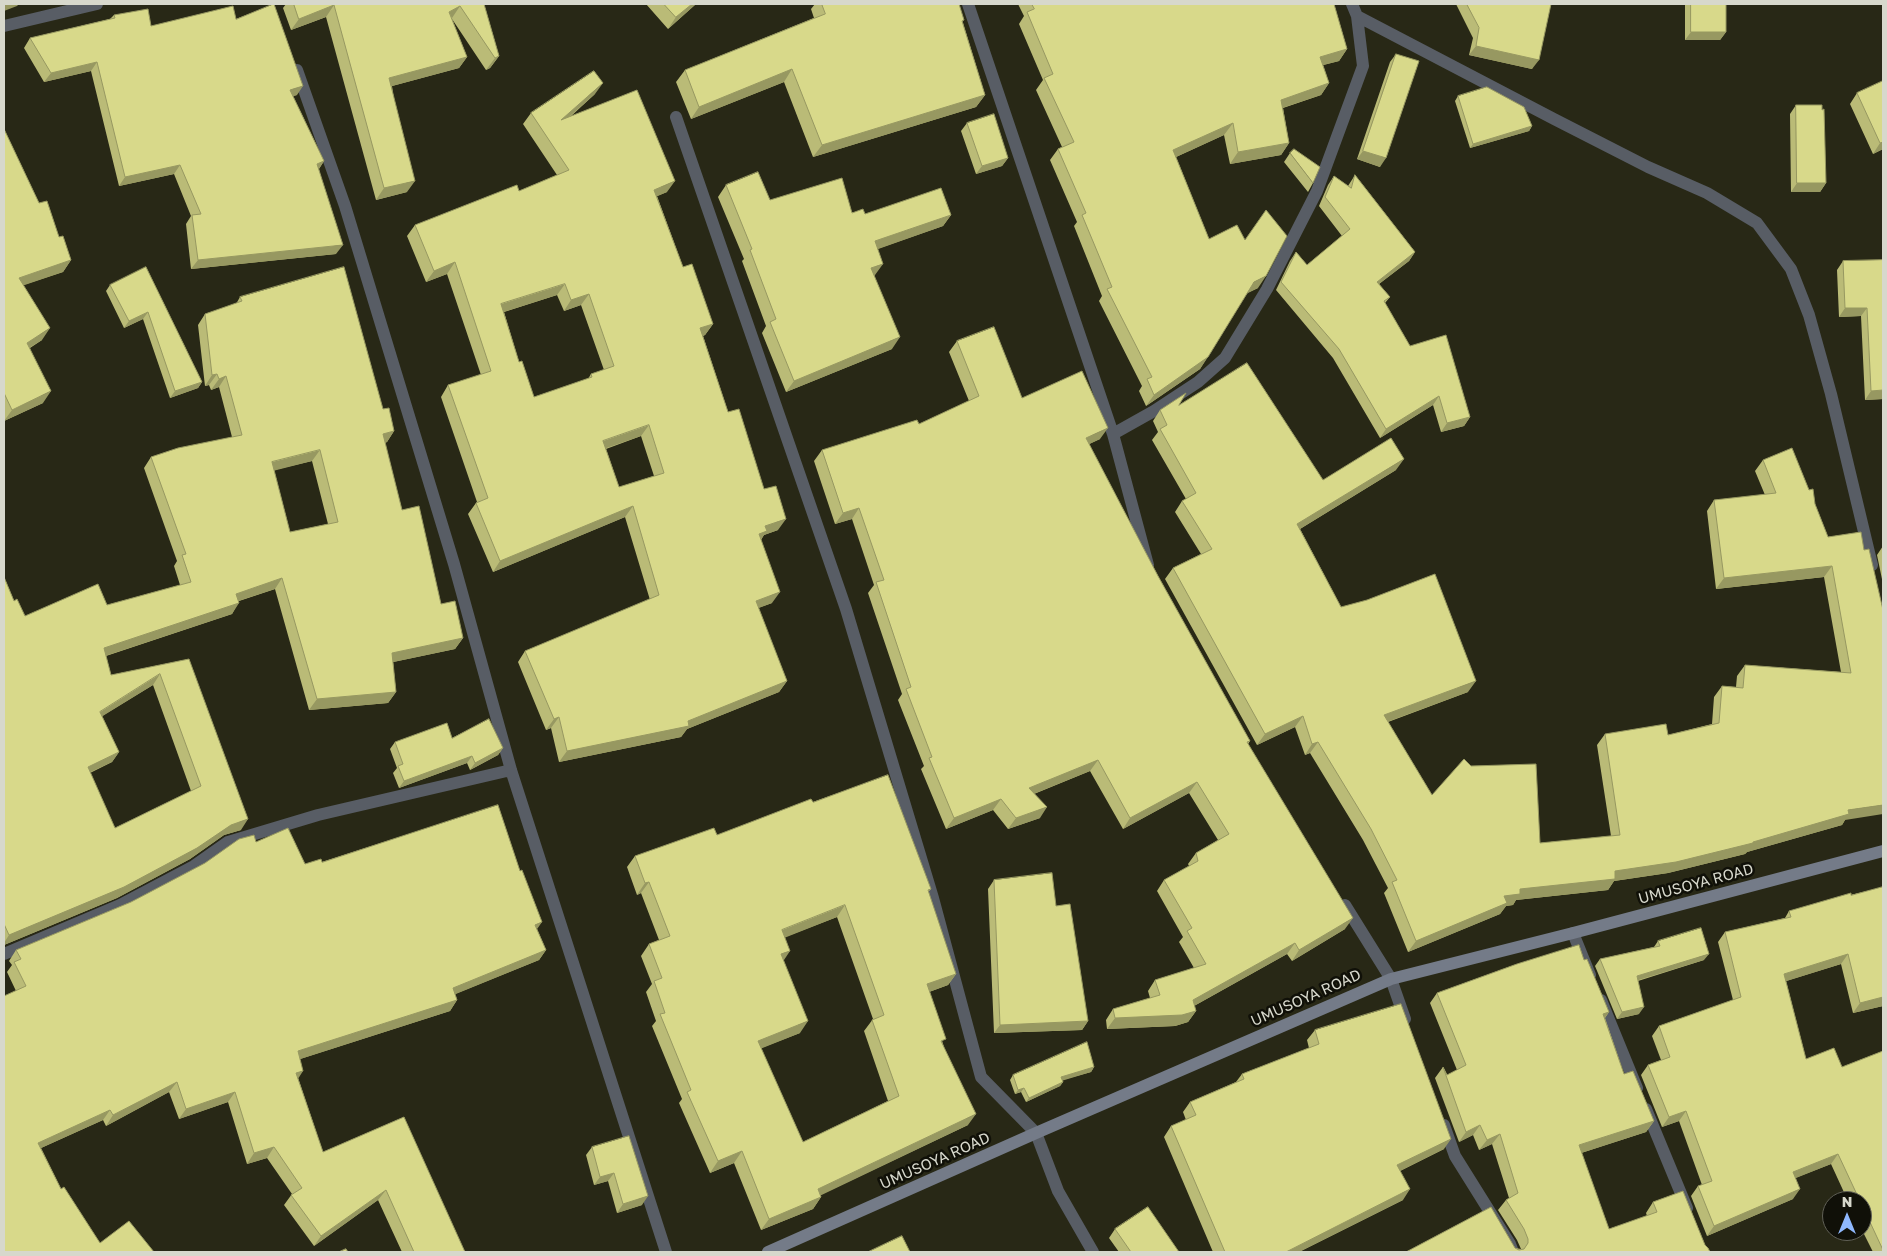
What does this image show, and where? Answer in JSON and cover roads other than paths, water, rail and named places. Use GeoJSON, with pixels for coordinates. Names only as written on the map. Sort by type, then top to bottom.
{"type":"FeatureCollection","features":[{"type":"Feature","properties":{"kind":"main road","name":"UMUSOYA ROAD"},"geometry":{"type":"LineString","coordinates":[[768,1252],[792,1248],[1036,1133],[1391,979],[1882,853]]}},
{"type":"Feature","properties":{"kind":"street"},"geometry":{"type":"LineString","coordinates":[[4,26],[97,4]]}},
{"type":"Feature","properties":{"kind":"street"},"geometry":{"type":"LineString","coordinates":[[968,4],[1113,434],[1149,567],[1154,576]]}},
{"type":"Feature","properties":{"kind":"street"},"geometry":{"type":"LineString","coordinates":[[1113,434],[1154,412],[1198,382],[1225,358],[1266,289],[1317,190],[1362,66],[1357,16],[1352,4]]}},
{"type":"Feature","properties":{"kind":"street"},"geometry":{"type":"LineString","coordinates":[[1357,16],[1648,167],[1707,193],[1757,223],[1791,269],[1809,315],[1831,394],[1874,576]]}},
{"type":"Feature","properties":{"kind":"street"},"geometry":{"type":"LineString","coordinates":[[293,59],[345,206],[451,555],[511,770],[666,1252]]}},
{"type":"Feature","properties":{"kind":"street"},"geometry":{"type":"LineString","coordinates":[[676,117],[846,609],[933,898],[981,1077],[1036,1133],[1058,1191],[1093,1252]]}},
{"type":"Feature","properties":{"kind":"street"},"geometry":{"type":"LineString","coordinates":[[4,954],[120,905],[194,866],[228,842],[318,815],[511,770]]}},
{"type":"Feature","properties":{"kind":"street"},"geometry":{"type":"LineString","coordinates":[[1338,894],[1391,979],[1411,1035]]}},
{"type":"Feature","properties":{"kind":"street"},"geometry":{"type":"LineString","coordinates":[[1573,933],[1691,1218]]}},
{"type":"Feature","properties":{"kind":"street"},"geometry":{"type":"LineString","coordinates":[[1438,1109],[1455,1156],[1510,1244],[1513,1252]]}}]}
